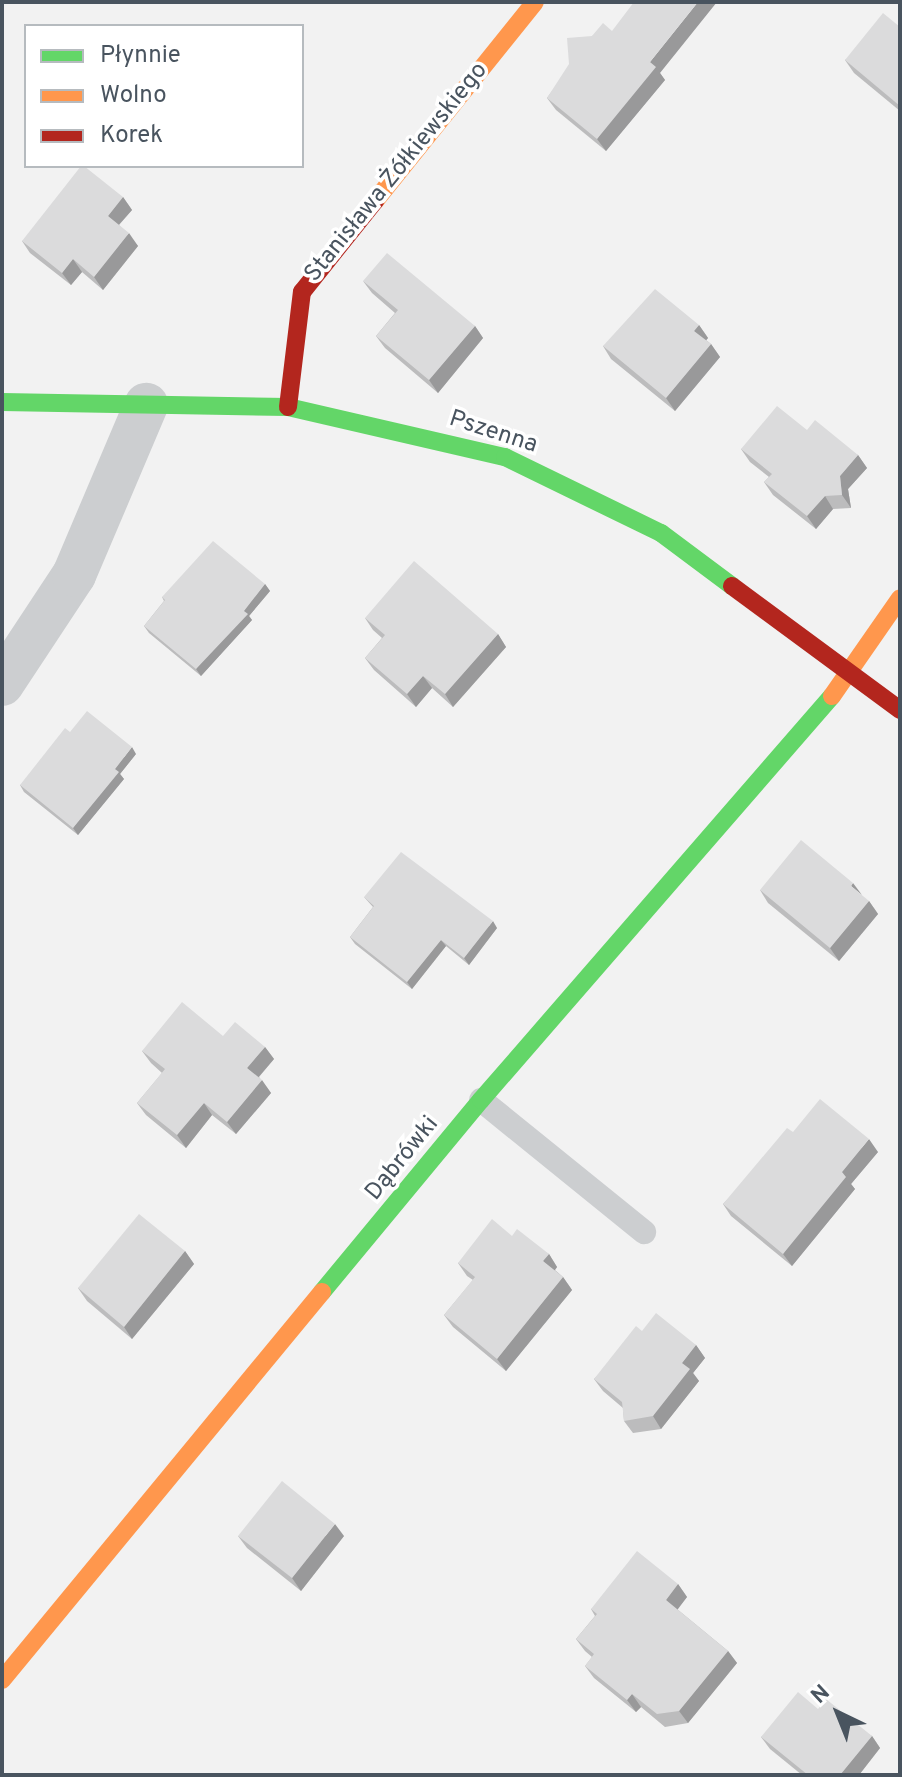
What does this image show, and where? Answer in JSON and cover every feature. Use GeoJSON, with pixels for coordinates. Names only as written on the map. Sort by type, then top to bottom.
{"type":"FeatureCollection","features":[{"type":"Feature","properties":{"kind":"street","name":"Stanisława Żółkiewskiego"},"geometry":{"type":"LineString","coordinates":[[288,407],[302,292],[535,2]]}},
{"type":"Feature","properties":{"kind":"street","name":"Pszenna"},"geometry":{"type":"LineString","coordinates":[[2,402],[288,407],[505,457],[661,533],[900,710]]}},
{"type":"Feature","properties":{"kind":"street"},"geometry":{"type":"LineString","coordinates":[[2,684],[74,575],[146,405]]}},
{"type":"Feature","properties":{"kind":"street","name":"Dąbrówki"},"geometry":{"type":"LineString","coordinates":[[2,1680],[481,1100],[850,675],[900,598]]}},
{"type":"Feature","properties":{"kind":"lane"},"geometry":{"type":"LineString","coordinates":[[481,1100],[644,1232]]}},
{"type":"Feature","properties":{"kind":"building"},"geometry":{"type":"Polygon","coordinates":[[[634,2],[698,2],[650,62],[656,67],[597,139],[547,98],[569,64],[567,38],[592,36],[603,23],[612,31],[634,2]]]}},
{"type":"Feature","properties":{"kind":"building"},"geometry":{"type":"Polygon","coordinates":[[[883,13],[900,27],[900,106],[845,60],[883,13]]]}},
{"type":"Feature","properties":{"kind":"building"},"geometry":{"type":"Polygon","coordinates":[[[79,168],[87,168],[123,197],[108,216],[129,233],[94,277],[73,259],[62,273],[22,241],[79,168]]]}},
{"type":"Feature","properties":{"kind":"building"},"geometry":{"type":"Polygon","coordinates":[[[387,253],[475,326],[429,380],[376,336],[398,310],[363,281],[387,253]]]}},
{"type":"Feature","properties":{"kind":"building"},"geometry":{"type":"Polygon","coordinates":[[[655,289],[699,325],[694,331],[711,344],[666,398],[603,346],[655,289]]]}},
{"type":"Feature","properties":{"kind":"building"},"geometry":{"type":"Polygon","coordinates":[[[777,406],[807,430],[815,420],[858,455],[840,476],[842,495],[825,496],[807,516],[764,482],[772,474],[741,449],[777,406]]]}},
{"type":"Feature","properties":{"kind":"building"},"geometry":{"type":"Polygon","coordinates":[[[213,541],[265,584],[244,611],[248,614],[196,669],[144,626],[165,600],[162,597],[213,541]]]}},
{"type":"Feature","properties":{"kind":"building"},"geometry":{"type":"Polygon","coordinates":[[[414,561],[498,634],[445,694],[423,676],[407,694],[365,658],[385,635],[365,618],[414,561]]]}},
{"type":"Feature","properties":{"kind":"building"},"geometry":{"type":"Polygon","coordinates":[[[87,711],[132,747],[115,769],[119,772],[73,828],[20,785],[65,728],[70,732],[87,711]]]}},
{"type":"Feature","properties":{"kind":"building"},"geometry":{"type":"Polygon","coordinates":[[[801,840],[853,883],[851,886],[869,901],[830,948],[760,890],[801,840]]]}},
{"type":"Feature","properties":{"kind":"building"},"geometry":{"type":"Polygon","coordinates":[[[401,852],[493,921],[464,958],[441,940],[407,982],[350,937],[374,906],[364,897],[401,852]]]}},
{"type":"Feature","properties":{"kind":"building"},"geometry":{"type":"Polygon","coordinates":[[[182,1002],[223,1036],[235,1022],[265,1047],[247,1068],[262,1080],[227,1122],[204,1103],[177,1135],[137,1103],[165,1069],[142,1051],[182,1002]]]}},
{"type":"Feature","properties":{"kind":"building"},"geometry":{"type":"Polygon","coordinates":[[[820,1099],[869,1139],[842,1172],[846,1177],[783,1254],[723,1204],[787,1128],[793,1132],[820,1099]]]}},
{"type":"Feature","properties":{"kind":"building"},"geometry":{"type":"Polygon","coordinates":[[[139,1214],[185,1251],[124,1327],[78,1288],[139,1214]]]}},
{"type":"Feature","properties":{"kind":"building"},"geometry":{"type":"Polygon","coordinates":[[[492,1219],[512,1236],[517,1229],[549,1254],[543,1261],[563,1277],[497,1359],[444,1315],[475,1277],[458,1263],[492,1219]]]}},
{"type":"Feature","properties":{"kind":"building"},"geometry":{"type":"Polygon","coordinates":[[[656,1313],[696,1345],[682,1363],[690,1369],[653,1416],[624,1421],[622,1402],[594,1379],[636,1326],[642,1331],[656,1313]]]}},
{"type":"Feature","properties":{"kind":"building"},"geometry":{"type":"Polygon","coordinates":[[[282,1481],[335,1524],[292,1578],[238,1536],[282,1481]]]}},
{"type":"Feature","properties":{"kind":"building"},"geometry":{"type":"Polygon","coordinates":[[[637,1551],[678,1584],[666,1600],[728,1651],[679,1711],[657,1714],[632,1694],[627,1700],[585,1666],[594,1654],[576,1639],[597,1614],[591,1609],[637,1551]]]}},
{"type":"Feature","properties":{"kind":"building"},"geometry":{"type":"Polygon","coordinates":[[[798,1692],[818,1709],[826,1699],[872,1736],[840,1775],[808,1775],[761,1737],[798,1692]]]}},
{"type":"Feature","properties":{"kind":"traffic: fast"},"geometry":{"type":"LineString","coordinates":[[2,402],[288,407],[505,457],[661,533],[732,586]]}},
{"type":"Feature","properties":{"kind":"traffic: fast"},"geometry":{"type":"LineString","coordinates":[[322,1292],[481,1100],[832,696]]}},
{"type":"Feature","properties":{"kind":"traffic: slow"},"geometry":{"type":"LineString","coordinates":[[375,201],[535,2]]}},
{"type":"Feature","properties":{"kind":"traffic: slow"},"geometry":{"type":"LineString","coordinates":[[832,696],[900,598]]}},
{"type":"Feature","properties":{"kind":"traffic: slow"},"geometry":{"type":"LineString","coordinates":[[2,1680],[322,1292]]}},
{"type":"Feature","properties":{"kind":"traffic: jam"},"geometry":{"type":"LineString","coordinates":[[288,407],[302,292],[375,201]]}},
{"type":"Feature","properties":{"kind":"traffic: jam"},"geometry":{"type":"LineString","coordinates":[[732,586],[900,710]]}}]}
